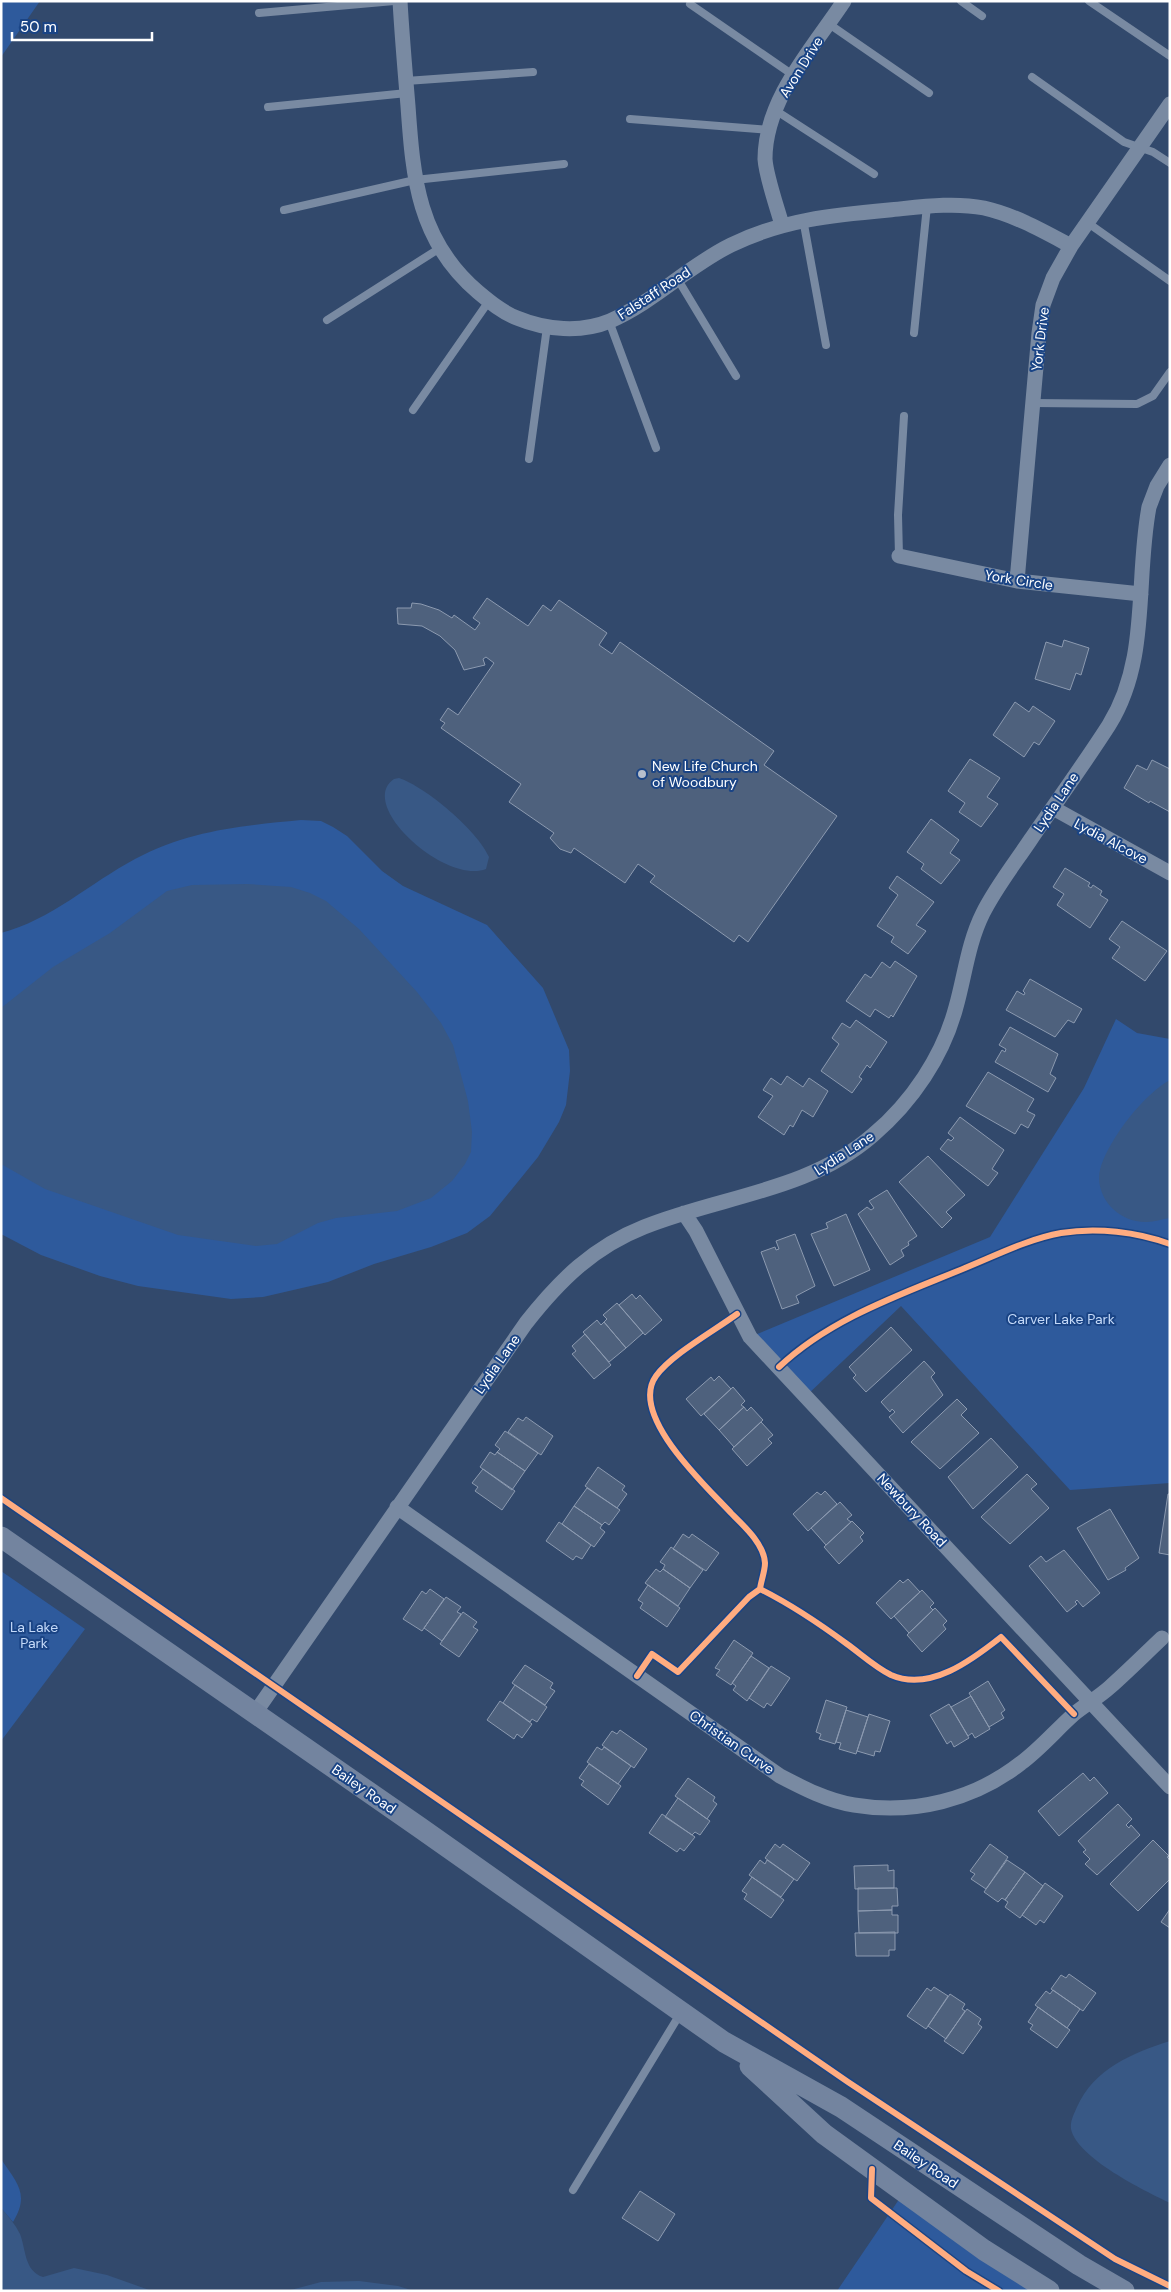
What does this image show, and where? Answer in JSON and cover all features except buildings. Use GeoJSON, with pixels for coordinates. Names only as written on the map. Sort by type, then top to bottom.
{"type":"FeatureCollection","features":[{"type":"Feature","properties":{"kind":"main road","name":"Bailey Road"},"geometry":{"type":"LineString","coordinates":[[1,1537],[724,2042],[841,2107],[1079,2265],[1124,2291]]}},
{"type":"Feature","properties":{"kind":"main road","name":"Bailey Road"},"geometry":{"type":"LineString","coordinates":[[724,2042],[824,2134],[984,2250],[1049,2291]]}},
{"type":"Feature","properties":{"kind":"street","name":"Falstaff Road"},"geometry":{"type":"LineString","coordinates":[[400,1],[415,180],[424,212],[440,248],[465,280],[506,314],[547,327],[567,329],[609,321],[636,308],[677,278],[732,244],[803,219],[927,206],[956,205],[983,208],[1037,227],[1071,246]]}},
{"type":"Feature","properties":{"kind":"street","name":"Avon Drive"},"geometry":{"type":"LineString","coordinates":[[782,225],[765,160],[769,130],[775,110],[793,75],[844,1]]}},
{"type":"Feature","properties":{"kind":"street","name":"York Drive"},"geometry":{"type":"LineString","coordinates":[[1017,581],[1032,403],[1043,305],[1053,278],[1071,246],[1170,104]]}},
{"type":"Feature","properties":{"kind":"street","name":"Lydia Lane"},"geometry":{"type":"LineString","coordinates":[[255,1713],[526,1324],[562,1279],[582,1262],[642,1227],[810,1174],[865,1142],[896,1113],[922,1080],[946,1037],[957,1003],[969,947],[980,918],[996,890],[1109,725],[1122,699],[1132,673],[1137,646],[1149,507],[1157,486],[1170,465]]}},
{"type":"Feature","properties":{"kind":"street","name":"York Circle"},"geometry":{"type":"LineString","coordinates":[[898,556],[1017,581],[1141,594]]}},
{"type":"Feature","properties":{"kind":"street","name":"Lydia Alcove"},"geometry":{"type":"LineString","coordinates":[[1053,808],[1170,873]]}},
{"type":"Feature","properties":{"kind":"street","name":"Newbury Road"},"geometry":{"type":"LineString","coordinates":[[684,1213],[696,1231],[750,1336],[1170,1787]]}},
{"type":"Feature","properties":{"kind":"street","name":"Christian Curve"},"geometry":{"type":"LineString","coordinates":[[397,1507],[780,1776],[806,1790],[852,1805],[884,1808],[919,1807],[968,1794],[1000,1778],[1020,1764],[1074,1714],[1109,1688],[1162,1638]]}},
{"type":"Feature","properties":{"kind":"lane"},"geometry":{"type":"LineString","coordinates":[[259,13],[394,1]]}},
{"type":"Feature","properties":{"kind":"lane"},"geometry":{"type":"LineString","coordinates":[[961,1],[982,16]]}},
{"type":"Feature","properties":{"kind":"lane"},"geometry":{"type":"LineString","coordinates":[[1089,1],[1170,56]]}},
{"type":"Feature","properties":{"kind":"lane"},"geometry":{"type":"LineString","coordinates":[[690,4],[793,75]]}},
{"type":"Feature","properties":{"kind":"lane"},"geometry":{"type":"LineString","coordinates":[[829,24],[929,93]]}},
{"type":"Feature","properties":{"kind":"lane"},"geometry":{"type":"LineString","coordinates":[[268,107],[406,87],[533,72]]}},
{"type":"Feature","properties":{"kind":"lane"},"geometry":{"type":"LineString","coordinates":[[1032,77],[1124,142],[1153,152],[1170,163]]}},
{"type":"Feature","properties":{"kind":"lane"},"geometry":{"type":"LineString","coordinates":[[775,110],[874,174]]}},
{"type":"Feature","properties":{"kind":"lane"},"geometry":{"type":"LineString","coordinates":[[630,119],[769,130]]}},
{"type":"Feature","properties":{"kind":"lane"},"geometry":{"type":"LineString","coordinates":[[284,210],[415,180],[564,164]]}},
{"type":"Feature","properties":{"kind":"lane"},"geometry":{"type":"LineString","coordinates":[[914,333],[927,206]]}},
{"type":"Feature","properties":{"kind":"lane"},"geometry":{"type":"LineString","coordinates":[[803,219],[826,344]]}},
{"type":"Feature","properties":{"kind":"lane"},"geometry":{"type":"LineString","coordinates":[[1088,223],[1170,281]]}},
{"type":"Feature","properties":{"kind":"lane"},"geometry":{"type":"LineString","coordinates":[[327,320],[440,248]]}},
{"type":"Feature","properties":{"kind":"lane"},"geometry":{"type":"LineString","coordinates":[[677,278],[736,376]]}},
{"type":"Feature","properties":{"kind":"lane"},"geometry":{"type":"LineString","coordinates":[[412,410],[489,301]]}},
{"type":"Feature","properties":{"kind":"lane"},"geometry":{"type":"LineString","coordinates":[[609,321],[656,448]]}},
{"type":"Feature","properties":{"kind":"lane"},"geometry":{"type":"LineString","coordinates":[[529,459],[547,327]]}},
{"type":"Feature","properties":{"kind":"lane"},"geometry":{"type":"LineString","coordinates":[[1032,403],[1137,404],[1153,396],[1170,372]]}},
{"type":"Feature","properties":{"kind":"lane"},"geometry":{"type":"LineString","coordinates":[[898,556],[898,515],[904,416]]}},
{"type":"Feature","properties":{"kind":"lane"},"geometry":{"type":"LineString","coordinates":[[574,2190],[682,2013]]}},
{"type":"Feature","properties":{"kind":"green space"},"geometry":{"type":"Polygon","coordinates":[[[1,1],[40,1],[1,57],[1,1]]]}},
{"type":"Feature","properties":{"kind":"green space"},"geometry":{"type":"Polygon","coordinates":[[[301,820],[321,821],[333,827],[347,836],[382,871],[403,886],[487,925],[543,988],[569,1050],[570,1071],[566,1105],[559,1122],[538,1157],[490,1216],[467,1233],[431,1247],[374,1264],[328,1282],[263,1297],[231,1299],[138,1286],[100,1276],[41,1255],[1,1234],[1,933],[19,927],[54,910],[118,869],[155,849],[196,835],[236,827],[301,820]]]}},
{"type":"Feature","properties":{"kind":"green space","name":"Carver Lake Park"},"geometry":{"type":"Polygon","coordinates":[[[1116,1019],[1137,1033],[1170,1039],[1170,1483],[1070,1490],[901,1306],[806,1396],[750,1337],[990,1237],[1084,1088],[1116,1019]]]}},
{"type":"Feature","properties":{"kind":"green space","name":"La Lake Park"},"geometry":{"type":"Polygon","coordinates":[[[1,1571],[85,1629],[1,1741],[1,1571]]]}},
{"type":"Feature","properties":{"kind":"green space"},"geometry":{"type":"Polygon","coordinates":[[[1,2159],[16,2182],[21,2196],[21,2204],[13,2222],[1,2208],[1,2159]]]}},
{"type":"Feature","properties":{"kind":"green space"},"geometry":{"type":"Polygon","coordinates":[[[904,2192],[1049,2291],[837,2291],[904,2192]]]}},
{"type":"Feature","properties":{"kind":"shaded area"},"geometry":{"type":"Polygon","coordinates":[[[399,778],[423,790],[463,823],[489,857],[486,869],[469,871],[449,865],[429,854],[411,840],[396,823],[387,806],[385,791],[394,779],[399,778]]]}},
{"type":"Feature","properties":{"kind":"shaded area"},"geometry":{"type":"Polygon","coordinates":[[[247,884],[291,887],[326,901],[359,929],[417,992],[441,1023],[453,1045],[468,1101],[472,1132],[471,1152],[465,1164],[452,1181],[431,1198],[397,1211],[336,1218],[318,1223],[277,1244],[256,1246],[178,1235],[45,1189],[1,1164],[1,1008],[53,967],[110,933],[167,891],[192,885],[247,884]]]}},
{"type":"Feature","properties":{"kind":"shaded area"},"geometry":{"type":"Polygon","coordinates":[[[1170,1080],[1170,1218],[1150,1222],[1136,1221],[1126,1218],[1109,1205],[1100,1187],[1101,1166],[1112,1142],[1129,1118],[1149,1096],[1170,1080]]]}},
{"type":"Feature","properties":{"kind":"shaded area"},"geometry":{"type":"Polygon","coordinates":[[[1170,2041],[1170,2203],[1129,2182],[1098,2162],[1076,2140],[1071,2126],[1077,2107],[1093,2082],[1128,2057],[1170,2041]]]}},
{"type":"Feature","properties":{"kind":"shaded area"},"geometry":{"type":"Polygon","coordinates":[[[1,2208],[18,2230],[29,2265],[37,2274],[43,2277],[74,2268],[107,2275],[152,2291],[1,2291],[1,2208]]]}},
{"type":"Feature","properties":{"kind":"shaded area"},"geometry":{"type":"Polygon","coordinates":[[[359,2281],[398,2286],[414,2291],[287,2291],[321,2282],[359,2281]]]}},
{"type":"Feature","properties":{"kind":"cycle path"},"geometry":{"type":"LineString","coordinates":[[779,1367],[821,1335],[867,1309],[1037,1239],[1061,1233],[1089,1230],[1144,1236],[1170,1244]]}},
{"type":"Feature","properties":{"kind":"cycle path"},"geometry":{"type":"LineString","coordinates":[[737,1314],[672,1359],[656,1376],[650,1392],[653,1410],[661,1430],[674,1449],[689,1469],[747,1530],[761,1549],[765,1563],[760,1589]]}},
{"type":"Feature","properties":{"kind":"cycle path"},"geometry":{"type":"LineString","coordinates":[[1,1498],[848,2082],[1115,2259],[1170,2286]]}},
{"type":"Feature","properties":{"kind":"cycle path"},"geometry":{"type":"LineString","coordinates":[[637,1676],[652,1654],[678,1672],[749,1597],[760,1589],[816,1622],[885,1672],[906,1679],[935,1677],[950,1671],[964,1664],[1001,1637],[1074,1714]]}},
{"type":"Feature","properties":{"kind":"cycle path"},"geometry":{"type":"LineString","coordinates":[[872,2169],[871,2198],[966,2271],[999,2291]]}},
{"type":"Feature","properties":{"kind":"place","name":"New Life Church of Woodbury"},"geometry":{"type":"Point","coordinates":[642,774]}}]}
